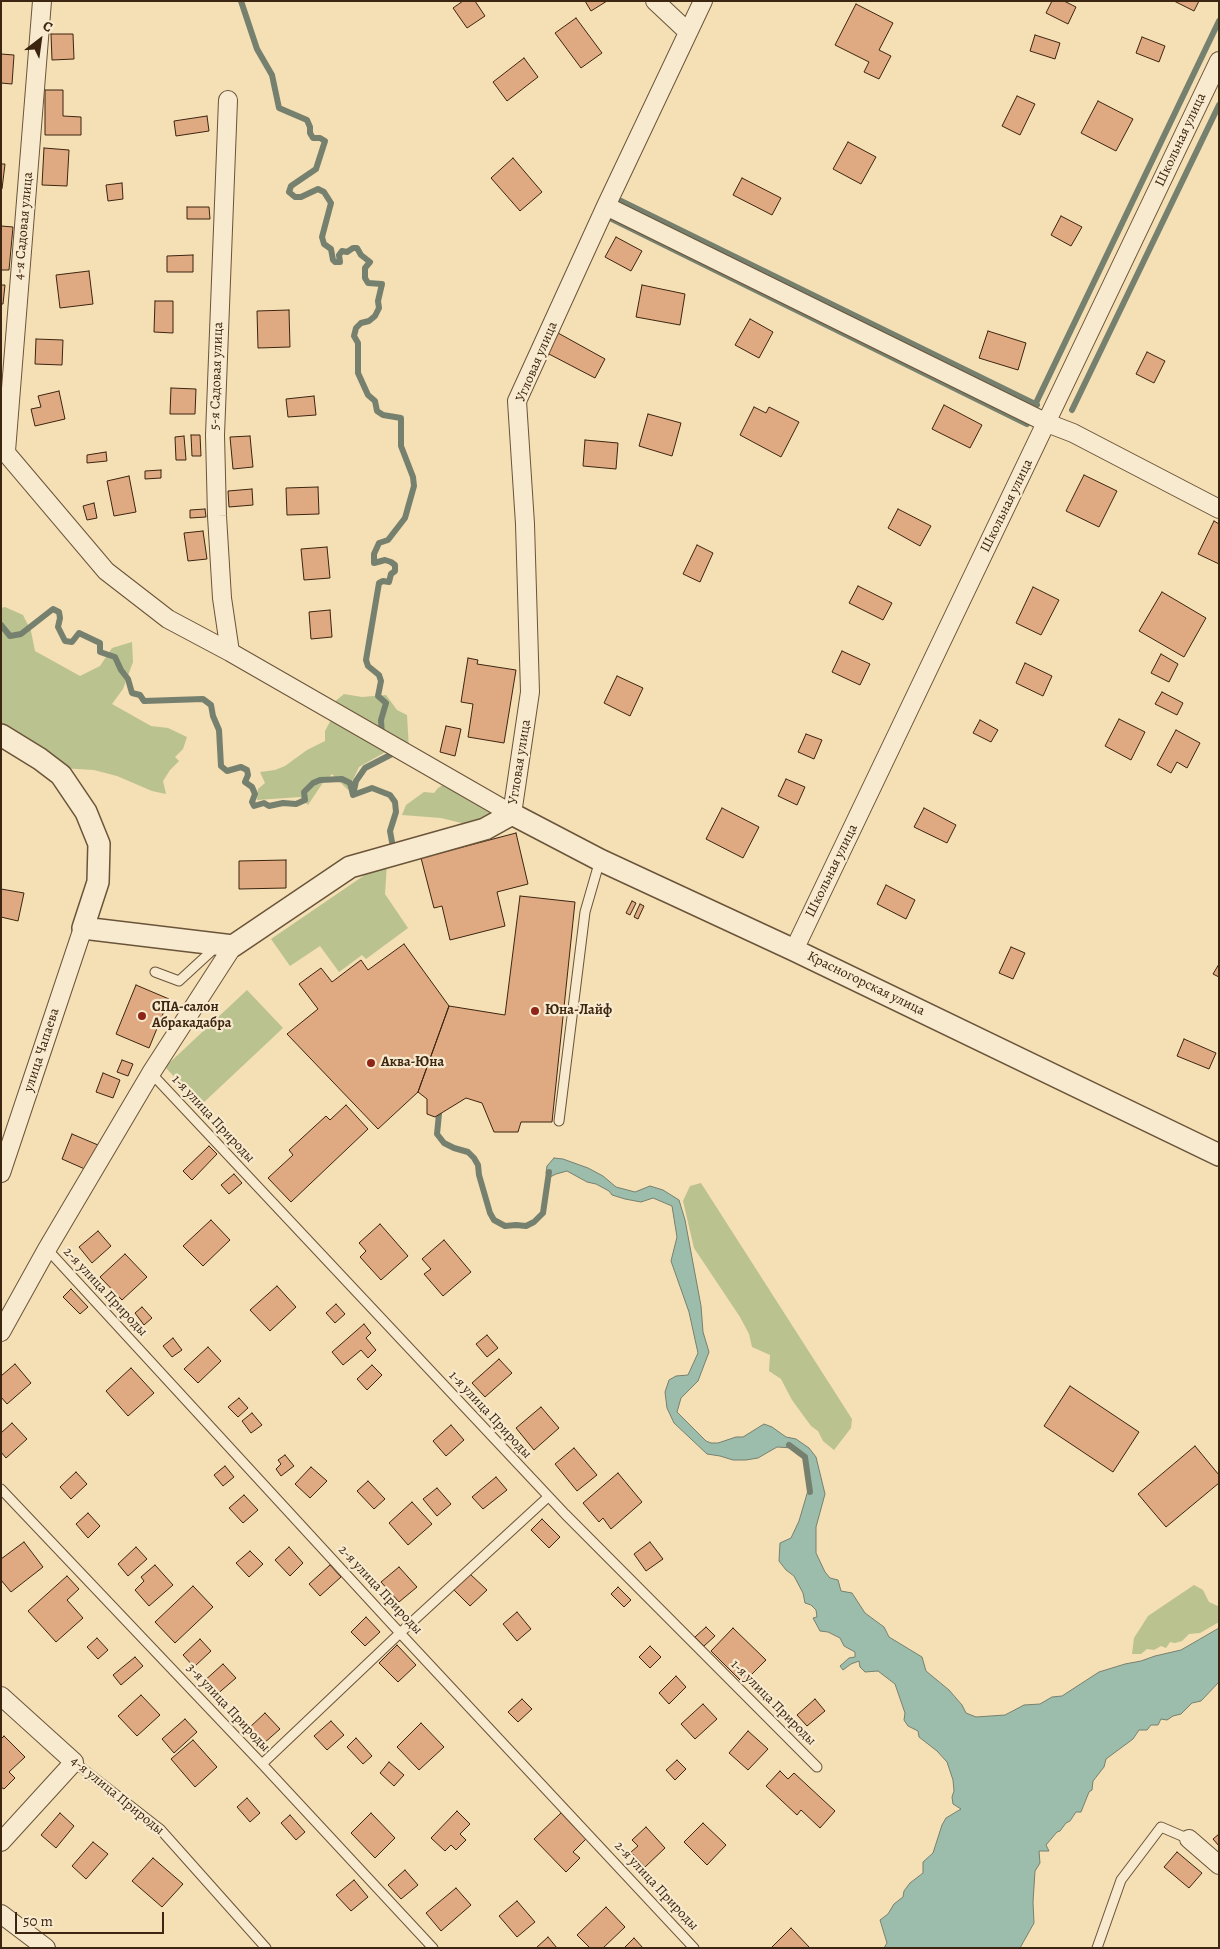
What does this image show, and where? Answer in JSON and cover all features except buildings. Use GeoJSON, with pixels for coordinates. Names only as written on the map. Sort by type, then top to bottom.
{"type":"FeatureCollection","features":[{"type":"Feature","properties":{"kind":"street","name":"4-я Садовая улица"},"geometry":{"type":"LineString","coordinates":[[4,449],[42,1]]}},
{"type":"Feature","properties":{"kind":"street"},"geometry":{"type":"LineString","coordinates":[[655,1],[688,32]]}},
{"type":"Feature","properties":{"kind":"street","name":"Угловая улица"},"geometry":{"type":"LineString","coordinates":[[512,814],[530,692],[525,524],[517,402],[606,206],[703,1]]}},
{"type":"Feature","properties":{"kind":"street","name":"Школьная улица"},"geometry":{"type":"LineString","coordinates":[[794,950],[1048,423],[1219,61]]}},
{"type":"Feature","properties":{"kind":"street","name":"5-я Садовая улица"},"geometry":{"type":"LineString","coordinates":[[228,100],[215,436],[222,598],[230,652]]}},
{"type":"Feature","properties":{"kind":"street"},"geometry":{"type":"LineString","coordinates":[[606,206],[1048,423],[1073,433],[1219,509]]}},
{"type":"Feature","properties":{"kind":"street"},"geometry":{"type":"LineString","coordinates":[[4,449],[106,571],[168,619],[230,652],[512,814]]}},
{"type":"Feature","properties":{"kind":"street"},"geometry":{"type":"LineString","coordinates":[[1,735],[40,759],[60,775],[86,812],[100,844],[98,882],[83,928],[226,945]]}},
{"type":"Feature","properties":{"kind":"street"},"geometry":{"type":"LineString","coordinates":[[1,1332],[226,945],[350,867],[485,828],[512,814]]}},
{"type":"Feature","properties":{"kind":"street","name":"Красногорская улица"},"geometry":{"type":"LineString","coordinates":[[512,814],[600,860],[794,950],[1219,1155]]}},
{"type":"Feature","properties":{"kind":"street","name":"улица Чапаева"},"geometry":{"type":"LineString","coordinates":[[1,1172],[83,928]]}},
{"type":"Feature","properties":{"kind":"street","name":"4-я улица Природы"},"geometry":{"type":"LineString","coordinates":[[1,1696],[74,1762]]}},
{"type":"Feature","properties":{"kind":"street"},"geometry":{"type":"LineString","coordinates":[[1,1842],[74,1762]]}},
{"type":"Feature","properties":{"kind":"street"},"geometry":{"type":"LineString","coordinates":[[1189,1839],[1219,1865]]}},
{"type":"Feature","properties":{"kind":"street"},"geometry":{"type":"LineString","coordinates":[[1,1914],[46,1948]]}},
{"type":"Feature","properties":{"kind":"lane"},"geometry":{"type":"LineString","coordinates":[[559,1121],[585,912],[600,860]]}},
{"type":"Feature","properties":{"kind":"lane"},"geometry":{"type":"LineString","coordinates":[[155,972],[179,981],[226,945]]}},
{"type":"Feature","properties":{"kind":"lane","name":"1-я улица Природы"},"geometry":{"type":"LineString","coordinates":[[151,1073],[548,1497],[818,1767]]}},
{"type":"Feature","properties":{"kind":"lane","name":"2-я улица Природы"},"geometry":{"type":"LineString","coordinates":[[47,1250],[694,1948]]}},
{"type":"Feature","properties":{"kind":"lane","name":"3-я улица Природы"},"geometry":{"type":"LineString","coordinates":[[1,1489],[262,1764],[433,1948]]}},
{"type":"Feature","properties":{"kind":"lane"},"geometry":{"type":"LineString","coordinates":[[262,1764],[400,1633],[548,1497]]}},
{"type":"Feature","properties":{"kind":"lane","name":"4-я улица Природы"},"geometry":{"type":"LineString","coordinates":[[74,1762],[160,1829],[266,1948]]}},
{"type":"Feature","properties":{"kind":"lane"},"geometry":{"type":"LineString","coordinates":[[1097,1948],[1121,1880],[1161,1827],[1189,1839]]}},
{"type":"Feature","properties":{"kind":"green space"},"geometry":{"type":"Polygon","coordinates":[[[5,607],[23,615],[31,631],[35,651],[80,676],[100,666],[112,648],[132,642],[133,662],[123,689],[112,704],[151,726],[168,728],[187,737],[183,749],[175,757],[179,761],[163,781],[166,794],[152,791],[117,776],[94,770],[44,767],[1,737],[1,608],[5,607]]]}},
{"type":"Feature","properties":{"kind":"green space"},"geometry":{"type":"Polygon","coordinates":[[[344,694],[362,697],[386,695],[397,710],[407,715],[409,749],[333,703],[344,694]]]}},
{"type":"Feature","properties":{"kind":"green space"},"geometry":{"type":"Polygon","coordinates":[[[332,718],[389,750],[359,767],[348,790],[332,774],[322,784],[308,805],[300,797],[257,800],[258,789],[265,783],[260,772],[275,770],[285,766],[307,750],[325,741],[325,731],[332,718]]]}},
{"type":"Feature","properties":{"kind":"green space"},"geometry":{"type":"Polygon","coordinates":[[[446,783],[500,813],[474,826],[441,818],[402,815],[406,805],[424,792],[434,793],[446,783]]]}},
{"type":"Feature","properties":{"kind":"green space"},"geometry":{"type":"Polygon","coordinates":[[[387,864],[385,894],[408,928],[366,959],[362,955],[339,972],[320,946],[290,966],[271,939],[372,870],[387,864]]]}},
{"type":"Feature","properties":{"kind":"green space"},"geometry":{"type":"Polygon","coordinates":[[[247,990],[283,1028],[201,1105],[165,1067],[247,990]]]}},
{"type":"Feature","properties":{"kind":"green space"},"geometry":{"type":"Polygon","coordinates":[[[701,1183],[852,1419],[851,1428],[834,1450],[823,1441],[818,1431],[811,1426],[792,1400],[781,1379],[769,1371],[770,1355],[752,1347],[749,1334],[740,1317],[694,1248],[683,1201],[690,1186],[701,1183]]]}},
{"type":"Feature","properties":{"kind":"green space"},"geometry":{"type":"Polygon","coordinates":[[[1194,1585],[1203,1590],[1209,1602],[1218,1606],[1219,1622],[1200,1633],[1189,1634],[1182,1641],[1170,1642],[1166,1648],[1161,1646],[1154,1650],[1147,1649],[1141,1654],[1132,1654],[1134,1638],[1148,1616],[1194,1585]]]}},
{"type":"Feature","properties":{"kind":"shaded area"},"geometry":{"type":"Polygon","coordinates":[[[554,1158],[563,1159],[588,1168],[603,1176],[616,1187],[635,1192],[650,1186],[663,1190],[679,1200],[685,1220],[701,1306],[703,1332],[709,1352],[698,1381],[681,1398],[677,1412],[706,1441],[711,1443],[743,1437],[764,1424],[786,1437],[796,1439],[809,1448],[816,1457],[825,1494],[816,1527],[816,1553],[825,1572],[830,1578],[838,1580],[841,1591],[852,1593],[865,1613],[884,1627],[889,1637],[922,1657],[926,1671],[949,1690],[962,1705],[966,1713],[976,1717],[1005,1715],[1024,1705],[1040,1704],[1052,1697],[1062,1696],[1099,1672],[1181,1650],[1219,1628],[1219,1682],[1201,1701],[1192,1703],[1181,1714],[1167,1720],[1161,1719],[1158,1725],[1151,1725],[1147,1730],[1139,1730],[1133,1739],[1106,1759],[1104,1767],[1093,1781],[1092,1790],[1089,1792],[1081,1812],[1076,1812],[1070,1821],[1046,1845],[1049,1851],[1039,1851],[1040,1863],[1035,1871],[1034,1923],[1020,1948],[884,1948],[887,1943],[880,1920],[903,1897],[904,1891],[910,1883],[923,1873],[923,1862],[933,1853],[946,1818],[961,1809],[953,1804],[953,1780],[947,1762],[937,1751],[919,1737],[918,1731],[908,1726],[904,1720],[905,1713],[895,1684],[878,1671],[865,1672],[860,1667],[859,1661],[843,1670],[840,1666],[849,1658],[855,1657],[855,1652],[844,1646],[840,1638],[828,1632],[820,1631],[813,1618],[817,1617],[816,1610],[811,1605],[805,1603],[803,1593],[794,1576],[779,1561],[780,1543],[791,1538],[799,1521],[809,1487],[805,1457],[793,1448],[777,1447],[758,1458],[746,1460],[733,1460],[707,1454],[674,1423],[667,1408],[665,1392],[669,1380],[676,1376],[688,1375],[698,1353],[689,1312],[671,1261],[677,1237],[672,1206],[653,1198],[641,1202],[612,1195],[609,1191],[596,1184],[587,1182],[567,1171],[548,1178],[546,1173],[547,1166],[554,1158]]]}},
{"type":"Feature","properties":{"kind":"waterway"},"geometry":{"type":"LineString","coordinates":[[241,1],[257,49],[272,75],[279,108],[307,120],[313,138],[320,138],[325,141],[316,169],[291,186],[289,192],[295,197],[301,197],[318,189],[324,192],[331,203],[322,237],[324,244],[331,249],[333,260],[340,262],[339,255],[342,251],[347,252],[357,248],[361,255],[370,262],[365,268],[365,278],[368,283],[382,284],[378,301],[379,308],[375,316],[369,321],[361,323],[356,328],[354,336],[358,343],[358,373],[368,395],[375,401],[377,411],[383,415],[401,418],[401,446],[413,477],[414,486],[405,518],[388,540],[379,543],[374,554],[374,563],[385,560],[395,565],[395,571],[391,574],[389,582],[383,581],[379,583],[366,660],[368,666],[379,675],[381,681],[378,696],[386,703],[381,720],[382,736]]}},
{"type":"Feature","properties":{"kind":"waterway"},"geometry":{"type":"LineString","coordinates":[[1035,405],[1219,21]]}},
{"type":"Feature","properties":{"kind":"waterway"},"geometry":{"type":"LineString","coordinates":[[1072,410],[1219,105]]}},
{"type":"Feature","properties":{"kind":"waterway"},"geometry":{"type":"LineString","coordinates":[[621,201],[1037,405]]}},
{"type":"Feature","properties":{"kind":"waterway"},"geometry":{"type":"LineString","coordinates":[[612,219],[1027,424]]}},
{"type":"Feature","properties":{"kind":"waterway"},"geometry":{"type":"LineString","coordinates":[[1,625],[10,636],[21,634],[53,609],[59,612],[58,627],[65,641],[72,642],[79,633],[100,643],[100,652],[115,657],[128,679],[132,693],[140,695],[144,701],[203,699],[211,705],[219,730],[221,766],[227,771],[241,767],[247,770],[248,775],[245,782],[252,787],[255,794],[252,802],[254,806],[264,803],[269,806],[283,803],[296,804],[305,800],[304,792],[313,783],[320,780],[342,779],[350,783],[353,795]]}},
{"type":"Feature","properties":{"kind":"waterway"},"geometry":{"type":"LineString","coordinates":[[392,754],[365,768],[356,781],[353,795],[372,788],[390,795],[395,802],[396,812],[390,831],[392,842]]}},
{"type":"Feature","properties":{"kind":"waterway"},"geometry":{"type":"LineString","coordinates":[[439,1114],[437,1134],[444,1143],[468,1152],[474,1158],[478,1165],[490,1213],[494,1220],[505,1226],[526,1226],[534,1222],[543,1213],[549,1172]]}},
{"type":"Feature","properties":{"kind":"waterway"},"geometry":{"type":"LineString","coordinates":[[789,1445],[805,1457],[810,1492]]}},
{"type":"Feature","properties":{"kind":"place","name":"Юна-Лайф"},"geometry":{"type":"Point","coordinates":[535,1011]}},
{"type":"Feature","properties":{"kind":"place","name":"СПА-салон Абракадабра"},"geometry":{"type":"Point","coordinates":[142,1016]}},
{"type":"Feature","properties":{"kind":"place","name":"Аква-Юна"},"geometry":{"type":"Point","coordinates":[371,1063]}}]}
